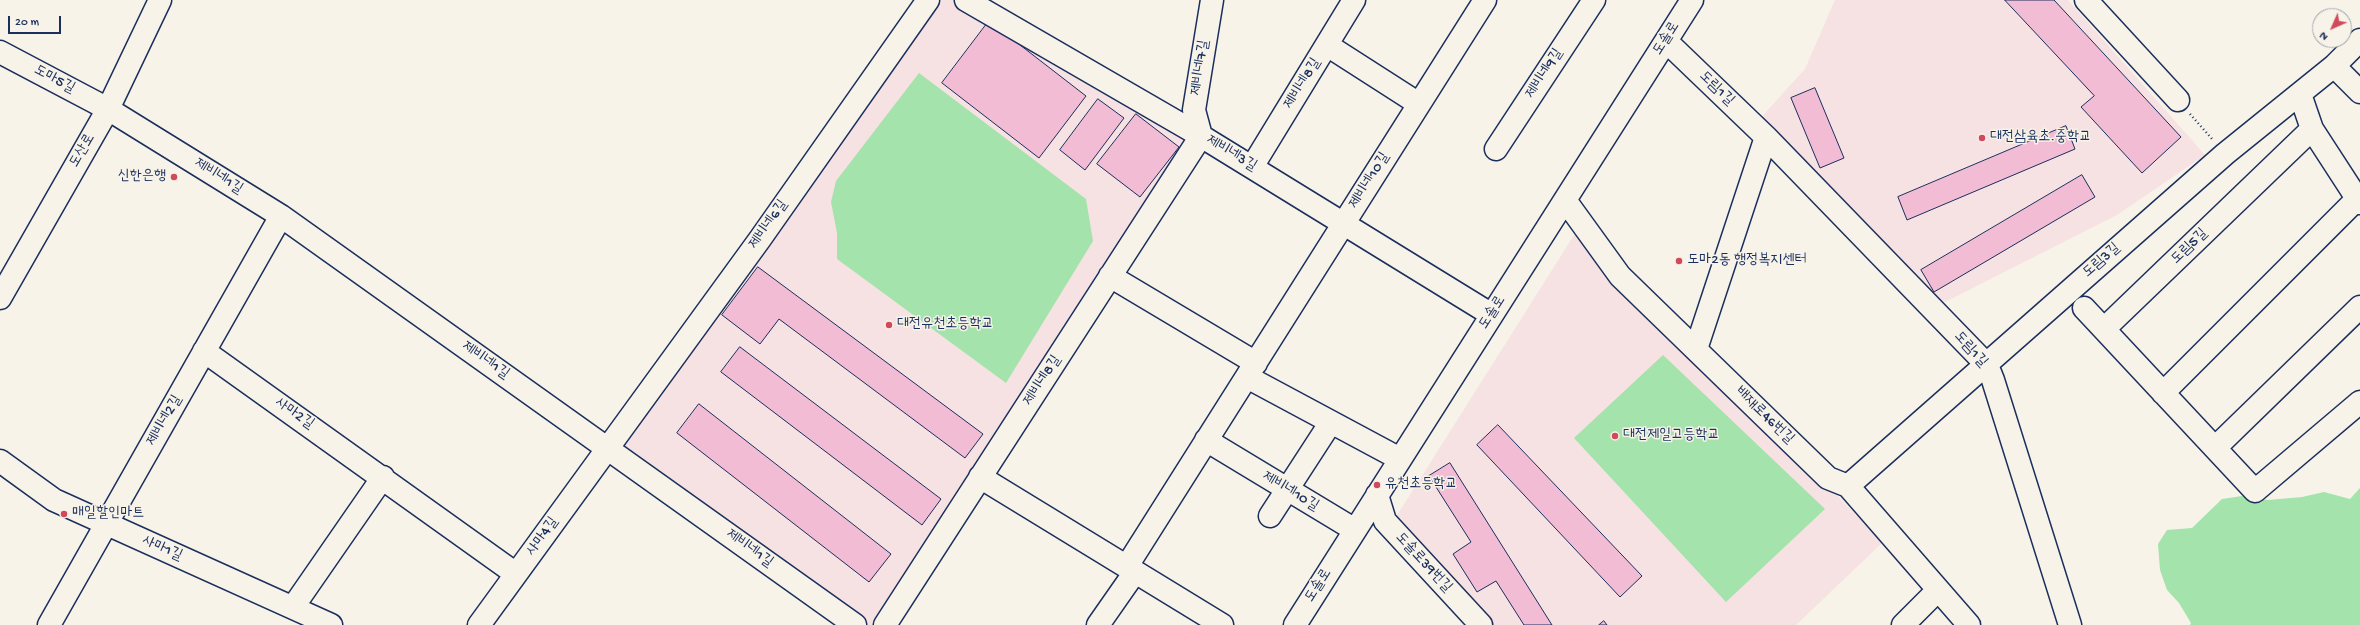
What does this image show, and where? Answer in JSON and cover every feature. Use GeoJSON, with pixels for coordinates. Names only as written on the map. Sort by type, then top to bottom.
{"type":"FeatureCollection","features":[{"type":"Feature","properties":{"kind":"street","name":"도산로"},"geometry":{"type":"LineString","coordinates":[[0,298],[108,108],[160,0]]}},
{"type":"Feature","properties":{"kind":"street","name":"제비네6길"},"geometry":{"type":"LineString","coordinates":[[607,448],[760,240],[928,0]]}},
{"type":"Feature","properties":{"kind":"street","name":"제비네3길"},"geometry":{"type":"LineString","coordinates":[[966,0],[1201,136],[1492,315]]}},
{"type":"Feature","properties":{"kind":"street","name":"제비네7길"},"geometry":{"type":"LineString","coordinates":[[1201,136],[1194,110],[1212,0]]}},
{"type":"Feature","properties":{"kind":"street","name":"제비네8길"},"geometry":{"type":"LineString","coordinates":[[1252,167],[1354,0]]}},
{"type":"Feature","properties":{"kind":"street","name":"제비네10길"},"geometry":{"type":"LineString","coordinates":[[1098,625],[1206,440],[1485,0]]}},
{"type":"Feature","properties":{"kind":"street","name":"제비네9길"},"geometry":{"type":"LineString","coordinates":[[1496,149],[1594,0]]}},
{"type":"Feature","properties":{"kind":"street","name":"도솔로"},"geometry":{"type":"LineString","coordinates":[[1295,625],[1692,0]]}},
{"type":"Feature","properties":{"kind":"street"},"geometry":{"type":"LineString","coordinates":[[2086,0],[2178,100]]}},
{"type":"Feature","properties":{"kind":"street","name":"도림3길"},"geometry":{"type":"LineString","coordinates":[[1848,486],[2225,154],[2334,66],[2360,40]]}},
{"type":"Feature","properties":{"kind":"street","name":"도림1길"},"geometry":{"type":"LineString","coordinates":[[1666,41],[1766,137],[1986,365],[1993,380],[2070,625]]}},
{"type":"Feature","properties":{"kind":"street"},"geometry":{"type":"LineString","coordinates":[[1327,45],[1420,104]]}},
{"type":"Feature","properties":{"kind":"street","name":"도마5길"},"geometry":{"type":"LineString","coordinates":[[0,52],[108,108]]}},
{"type":"Feature","properties":{"kind":"street"},"geometry":{"type":"LineString","coordinates":[[2334,66],[2360,92]]}},
{"type":"Feature","properties":{"kind":"street"},"geometry":{"type":"LineString","coordinates":[[2163,393],[2358,201],[2312,129],[2300,94]]}},
{"type":"Feature","properties":{"kind":"street","name":"제비네1길"},"geometry":{"type":"LineString","coordinates":[[108,108],[281,216],[855,625]]}},
{"type":"Feature","properties":{"kind":"street","name":"도림5길"},"geometry":{"type":"LineString","coordinates":[[2104,329],[2312,129]]}},
{"type":"Feature","properties":{"kind":"street","name":"제비네8길"},"geometry":{"type":"LineString","coordinates":[[885,625],[1201,136]]}},
{"type":"Feature","properties":{"kind":"street"},"geometry":{"type":"LineString","coordinates":[[1696,349],[1766,137]]}},
{"type":"Feature","properties":{"kind":"street","name":"배재로46번길"},"geometry":{"type":"LineString","coordinates":[[1565,200],[1620,276],[1828,478],[1848,486],[1969,625]]}},
{"type":"Feature","properties":{"kind":"street","name":"제비네2길"},"geometry":{"type":"LineString","coordinates":[[49,625],[281,216]]}},
{"type":"Feature","properties":{"kind":"street"},"geometry":{"type":"LineString","coordinates":[[1110,276],[1331,422],[1400,459]]}},
{"type":"Feature","properties":{"kind":"street"},"geometry":{"type":"LineString","coordinates":[[2215,448],[2360,307]]}},
{"type":"Feature","properties":{"kind":"street"},"geometry":{"type":"LineString","coordinates":[[2084,308],[2255,491],[2360,402]]}},
{"type":"Feature","properties":{"kind":"street","name":"사마2길"},"geometry":{"type":"LineString","coordinates":[[204,351],[383,477],[516,574]]}},
{"type":"Feature","properties":{"kind":"street"},"geometry":{"type":"LineString","coordinates":[[1270,516],[1331,422]]}},
{"type":"Feature","properties":{"kind":"street","name":"제비네10길"},"geometry":{"type":"LineString","coordinates":[[1206,440],[1286,490],[1355,530]]}},
{"type":"Feature","properties":{"kind":"street","name":"사마4길"},"geometry":{"type":"LineString","coordinates":[[479,625],[607,448]]}},
{"type":"Feature","properties":{"kind":"street","name":"사마1길"},"geometry":{"type":"LineString","coordinates":[[0,461],[54,500],[331,625]]}},
{"type":"Feature","properties":{"kind":"street"},"geometry":{"type":"LineString","coordinates":[[293,607],[383,477]]}},
{"type":"Feature","properties":{"kind":"street"},"geometry":{"type":"LineString","coordinates":[[980,477],[1222,625]]}},
{"type":"Feature","properties":{"kind":"street","name":"도솔로39번길"},"geometry":{"type":"LineString","coordinates":[[1377,495],[1385,521],[1481,625]]}},
{"type":"Feature","properties":{"kind":"street"},"geometry":{"type":"LineString","coordinates":[[1903,625],[1938,590]]}},
{"type":"Feature","properties":{"kind":"path"},"geometry":{"type":"LineString","coordinates":[[2178,100],[2225,154]]}},
{"type":"Feature","properties":{"kind":"shaded area","name":"대전유천초등학교"},"geometry":{"type":"Polygon","coordinates":[[[942,0],[958,0],[1196,143],[885,625],[855,625],[607,448],[942,0]]]}},
{"type":"Feature","properties":{"kind":"shaded area","name":"대전삼육초.중학교"},"geometry":{"type":"Polygon","coordinates":[[[1835,0],[2068,0],[2205,155],[2117,215],[1943,303],[1757,122],[1805,69],[1835,0]]]}},
{"type":"Feature","properties":{"kind":"shaded area","name":"대전제일고등학교"},"geometry":{"type":"Polygon","coordinates":[[[1576,232],[1706,355],[1882,543],[1796,625],[1492,625],[1396,517],[1576,232]]]}},
{"type":"Feature","properties":{"kind":"green space"},"geometry":{"type":"Polygon","coordinates":[[[919,73],[1086,199],[1093,241],[1006,383],[837,259],[837,233],[831,202],[836,181],[919,73]]]}},
{"type":"Feature","properties":{"kind":"green space"},"geometry":{"type":"Polygon","coordinates":[[[1663,355],[1825,509],[1726,602],[1574,438],[1663,355]]]}},
{"type":"Feature","properties":{"kind":"green space"},"geometry":{"type":"Polygon","coordinates":[[[2360,488],[2360,625],[2190,625],[2191,623],[2179,603],[2167,590],[2160,570],[2158,544],[2167,530],[2192,528],[2222,499],[2242,496],[2268,500],[2302,497],[2324,492],[2350,499],[2360,488]]]}},
{"type":"Feature","properties":{"kind":"building"},"geometry":{"type":"Polygon","coordinates":[[[2005,0],[2054,0],[2181,137],[2142,173],[2081,107],[2094,96],[2005,0]]]}},
{"type":"Feature","properties":{"kind":"building"},"geometry":{"type":"Polygon","coordinates":[[[989,21],[1086,96],[1039,158],[942,83],[989,21]]]}},
{"type":"Feature","properties":{"kind":"building"},"geometry":{"type":"Polygon","coordinates":[[[1815,88],[1844,158],[1820,168],[1791,98],[1815,88]]]}},
{"type":"Feature","properties":{"kind":"building"},"geometry":{"type":"Polygon","coordinates":[[[1098,99],[1124,118],[1085,170],[1060,150],[1098,99]]]}},
{"type":"Feature","properties":{"kind":"building"},"geometry":{"type":"Polygon","coordinates":[[[1136,114],[1179,147],[1140,197],[1097,164],[1136,114]]]}},
{"type":"Feature","properties":{"kind":"building"},"geometry":{"type":"Polygon","coordinates":[[[2066,126],[2075,149],[1907,220],[1898,197],[2066,126]]]}},
{"type":"Feature","properties":{"kind":"building"},"geometry":{"type":"Polygon","coordinates":[[[2082,175],[2095,197],[1934,292],[1921,270],[2082,175]]]}},
{"type":"Feature","properties":{"kind":"building"},"geometry":{"type":"Polygon","coordinates":[[[758,267],[983,434],[965,458],[779,319],[760,344],[722,315],[758,267]]]}},
{"type":"Feature","properties":{"kind":"building"},"geometry":{"type":"Polygon","coordinates":[[[740,347],[941,499],[922,525],[721,372],[740,347]]]}},
{"type":"Feature","properties":{"kind":"building"},"geometry":{"type":"Polygon","coordinates":[[[699,404],[891,554],[869,582],[677,433],[699,404]]]}},
{"type":"Feature","properties":{"kind":"building"},"geometry":{"type":"Polygon","coordinates":[[[1498,425],[1642,576],[1620,597],[1477,445],[1498,425]]]}},
{"type":"Feature","properties":{"kind":"building"},"geometry":{"type":"Polygon","coordinates":[[[1450,463],[1552,625],[1524,625],[1496,581],[1477,592],[1453,554],[1471,542],[1429,476],[1450,463]]]}},
{"type":"Feature","properties":{"kind":"building"},"geometry":{"type":"Polygon","coordinates":[[[1604,621],[1607,625],[1599,625],[1604,621]]]}},
{"type":"Feature","properties":{"kind":"place","name":"대전삼육초.중학교"},"geometry":{"type":"Point","coordinates":[1982,138]}},
{"type":"Feature","properties":{"kind":"place","name":"신한은행"},"geometry":{"type":"Point","coordinates":[174,177]}},
{"type":"Feature","properties":{"kind":"place","name":"도마2동 행정복지센터"},"geometry":{"type":"Point","coordinates":[1679,261]}},
{"type":"Feature","properties":{"kind":"place","name":"대전유천초등학교"},"geometry":{"type":"Point","coordinates":[889,325]}},
{"type":"Feature","properties":{"kind":"place","name":"대전제일고등학교"},"geometry":{"type":"Point","coordinates":[1615,436]}},
{"type":"Feature","properties":{"kind":"place","name":"유천초등학교"},"geometry":{"type":"Point","coordinates":[1377,485]}},
{"type":"Feature","properties":{"kind":"place","name":"매일할인마트"},"geometry":{"type":"Point","coordinates":[64,514]}}]}
